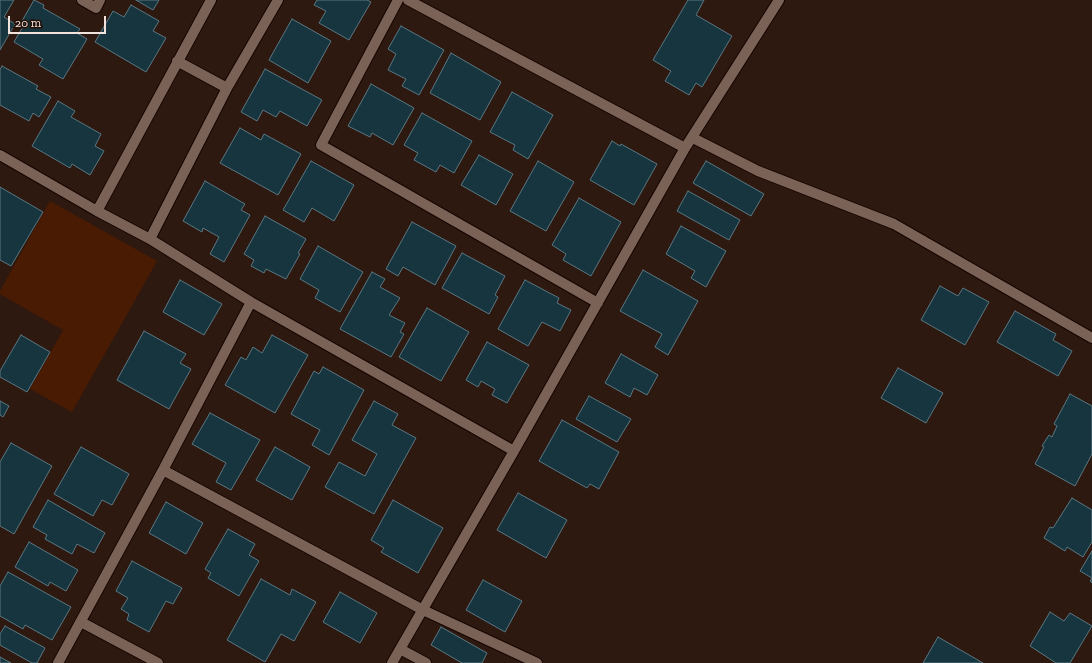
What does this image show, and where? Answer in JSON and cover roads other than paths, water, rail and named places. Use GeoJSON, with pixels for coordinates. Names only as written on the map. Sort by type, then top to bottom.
{"type":"FeatureCollection","features":[{"type":"Feature","properties":{"kind":"street"},"geometry":{"type":"LineString","coordinates":[[82,0],[96,8],[100,0]]}},
{"type":"Feature","properties":{"kind":"street"},"geometry":{"type":"LineString","coordinates":[[97,211],[211,0]]}},
{"type":"Feature","properties":{"kind":"street"},"geometry":{"type":"LineString","coordinates":[[150,239],[227,88],[278,0]]}},
{"type":"Feature","properties":{"kind":"street"},"geometry":{"type":"LineString","coordinates":[[398,0],[321,145],[598,303]]}},
{"type":"Feature","properties":{"kind":"street"},"geometry":{"type":"LineString","coordinates":[[408,0],[685,148]]}},
{"type":"Feature","properties":{"kind":"street"},"geometry":{"type":"LineString","coordinates":[[392,663],[514,451],[685,148],[693,138],[779,0]]}},
{"type":"Feature","properties":{"kind":"street"},"geometry":{"type":"LineString","coordinates":[[177,61],[227,88]]}},
{"type":"Feature","properties":{"kind":"street"},"geometry":{"type":"LineString","coordinates":[[693,138],[758,171],[894,224],[1092,338]]}},
{"type":"Feature","properties":{"kind":"street"},"geometry":{"type":"LineString","coordinates":[[0,154],[97,211],[150,239],[251,302],[514,451]]}},
{"type":"Feature","properties":{"kind":"street"},"geometry":{"type":"LineString","coordinates":[[58,663],[163,470],[251,302]]}},
{"type":"Feature","properties":{"kind":"street"},"geometry":{"type":"LineString","coordinates":[[163,470],[423,610],[537,663]]}},
{"type":"Feature","properties":{"kind":"street"},"geometry":{"type":"LineString","coordinates":[[81,622],[158,663]]}},
{"type":"Feature","properties":{"kind":"street"},"geometry":{"type":"LineString","coordinates":[[400,649],[426,663]]}}]}
